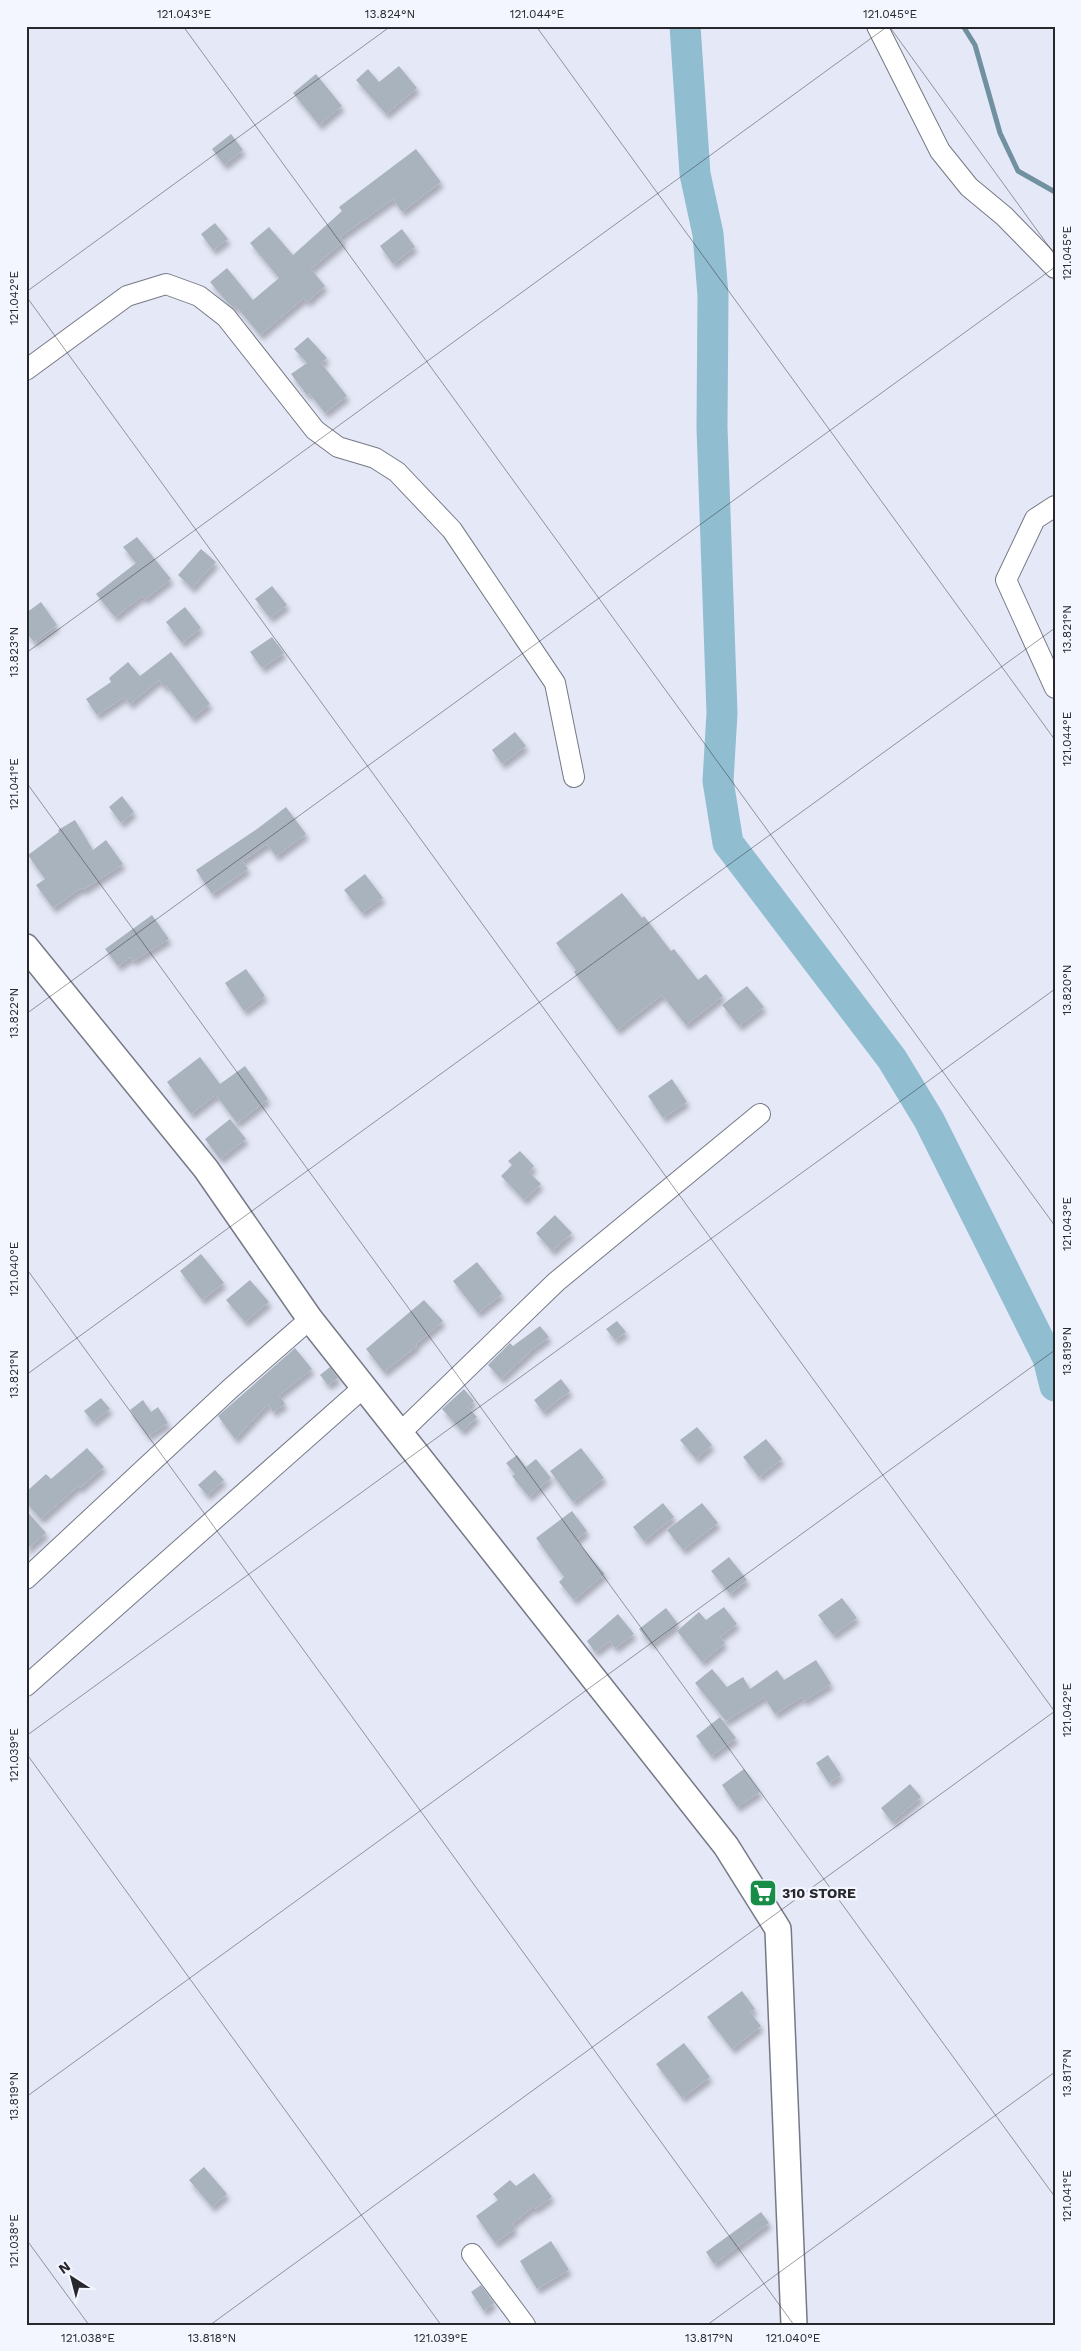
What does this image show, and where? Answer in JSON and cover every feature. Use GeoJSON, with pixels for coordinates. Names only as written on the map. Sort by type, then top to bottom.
{"type":"FeatureCollection","features":[{"type":"Feature","properties":{"kind":"street"},"geometry":{"type":"LineString","coordinates":[[877,26],[940,151],[969,187],[1004,216],[1055,268]]}},
{"type":"Feature","properties":{"kind":"street"},"geometry":{"type":"LineString","coordinates":[[26,370],[127,296],[166,284],[199,296],[226,317],[315,430],[338,447],[375,458],[397,472],[452,530],[555,683],[574,777]]}},
{"type":"Feature","properties":{"kind":"street"},"geometry":{"type":"LineString","coordinates":[[1055,506],[1035,519],[1006,580],[1055,688]]}},
{"type":"Feature","properties":{"kind":"street"},"geometry":{"type":"LineString","coordinates":[[26,946],[206,1169],[310,1318],[726,1846],[778,1929],[794,2325]]}},
{"type":"Feature","properties":{"kind":"street"},"geometry":{"type":"LineString","coordinates":[[400,1433],[556,1282],[760,1114]]}},
{"type":"Feature","properties":{"kind":"street"},"geometry":{"type":"LineString","coordinates":[[26,1579],[231,1388],[310,1318]]}},
{"type":"Feature","properties":{"kind":"street"},"geometry":{"type":"LineString","coordinates":[[26,1686],[364,1387]]}},
{"type":"Feature","properties":{"kind":"street"},"geometry":{"type":"LineString","coordinates":[[472,2254],[525,2325]]}},
{"type":"Feature","properties":{"kind":"building"},"geometry":{"type":"Polygon","coordinates":[[[399,66],[417,88],[386,114],[356,80],[368,69],[379,82],[399,66]]]}},
{"type":"Feature","properties":{"kind":"building"},"geometry":{"type":"Polygon","coordinates":[[[316,74],[342,106],[319,125],[293,93],[316,74]]]}},
{"type":"Feature","properties":{"kind":"building"},"geometry":{"type":"Polygon","coordinates":[[[231,134],[243,150],[224,165],[212,149],[231,134]]]}},
{"type":"Feature","properties":{"kind":"building"},"geometry":{"type":"Polygon","coordinates":[[[416,149],[441,182],[402,212],[393,199],[340,237],[344,241],[311,269],[325,286],[307,302],[304,298],[260,335],[236,306],[234,308],[228,303],[210,282],[227,268],[253,300],[279,278],[250,243],[269,227],[293,255],[342,211],[339,207],[416,149]]]}},
{"type":"Feature","properties":{"kind":"building"},"geometry":{"type":"Polygon","coordinates":[[[215,223],[228,239],[213,250],[201,234],[215,223]]]}},
{"type":"Feature","properties":{"kind":"building"},"geometry":{"type":"Polygon","coordinates":[[[402,229],[415,247],[393,264],[380,246],[402,229]]]}},
{"type":"Feature","properties":{"kind":"building"},"geometry":{"type":"Polygon","coordinates":[[[308,337],[327,358],[321,363],[347,396],[325,413],[309,393],[307,395],[291,374],[307,363],[294,349],[308,337]]]}},
{"type":"Feature","properties":{"kind":"building"},"geometry":{"type":"Polygon","coordinates":[[[137,537],[171,579],[145,599],[142,596],[115,617],[96,594],[136,563],[123,547],[137,537]]]}},
{"type":"Feature","properties":{"kind":"building"},"geometry":{"type":"Polygon","coordinates":[[[201,549],[216,562],[192,588],[178,575],[201,549]]]}},
{"type":"Feature","properties":{"kind":"building"},"geometry":{"type":"Polygon","coordinates":[[[272,586],[287,605],[270,618],[255,599],[272,586]]]}},
{"type":"Feature","properties":{"kind":"building"},"geometry":{"type":"Polygon","coordinates":[[[41,602],[57,625],[34,642],[26,632],[26,613],[41,602]]]}},
{"type":"Feature","properties":{"kind":"building"},"geometry":{"type":"Polygon","coordinates":[[[185,607],[201,628],[182,643],[166,622],[185,607]]]}},
{"type":"Feature","properties":{"kind":"building"},"geometry":{"type":"Polygon","coordinates":[[[272,637],[284,653],[262,668],[250,652],[272,637]]]}},
{"type":"Feature","properties":{"kind":"building"},"geometry":{"type":"Polygon","coordinates":[[[171,652],[210,704],[192,718],[166,685],[164,687],[159,680],[130,704],[124,697],[97,715],[86,699],[111,682],[109,678],[128,662],[140,676],[171,652]]]}},
{"type":"Feature","properties":{"kind":"building"},"geometry":{"type":"Polygon","coordinates":[[[515,732],[526,746],[502,764],[492,750],[515,732]]]}},
{"type":"Feature","properties":{"kind":"building"},"geometry":{"type":"Polygon","coordinates":[[[122,796],[134,812],[121,823],[109,807],[122,796]]]}},
{"type":"Feature","properties":{"kind":"building"},"geometry":{"type":"Polygon","coordinates":[[[286,807],[306,834],[276,856],[267,844],[242,861],[248,869],[212,894],[196,870],[286,807]]]}},
{"type":"Feature","properties":{"kind":"building"},"geometry":{"type":"Polygon","coordinates":[[[75,820],[93,850],[106,840],[123,864],[83,890],[81,888],[53,908],[36,885],[45,879],[28,855],[59,832],[58,830],[75,820]]]}},
{"type":"Feature","properties":{"kind":"building"},"geometry":{"type":"Polygon","coordinates":[[[365,874],[383,898],[362,913],[344,890],[365,874]]]}},
{"type":"Feature","properties":{"kind":"building"},"geometry":{"type":"Polygon","coordinates":[[[622,893],[642,918],[644,916],[671,951],[674,949],[698,980],[706,974],[723,996],[686,1025],[662,995],[617,1030],[574,972],[576,970],[556,943],[622,893]]]}},
{"type":"Feature","properties":{"kind":"building"},"geometry":{"type":"Polygon","coordinates":[[[152,915],[169,939],[133,961],[131,957],[118,966],[105,949],[152,915]]]}},
{"type":"Feature","properties":{"kind":"building"},"geometry":{"type":"Polygon","coordinates":[[[246,969],[265,996],[244,1011],[225,983],[246,969]]]}},
{"type":"Feature","properties":{"kind":"building"},"geometry":{"type":"Polygon","coordinates":[[[747,986],[764,1007],[739,1026],[722,1005],[747,986]]]}},
{"type":"Feature","properties":{"kind":"building"},"geometry":{"type":"Polygon","coordinates":[[[200,1057],[220,1084],[245,1066],[268,1099],[237,1123],[216,1095],[191,1114],[167,1082],[200,1057]]]}},
{"type":"Feature","properties":{"kind":"building"},"geometry":{"type":"Polygon","coordinates":[[[672,1079],[687,1102],[663,1118],[648,1096],[672,1079]]]}},
{"type":"Feature","properties":{"kind":"building"},"geometry":{"type":"Polygon","coordinates":[[[230,1119],[246,1139],[220,1159],[205,1139],[230,1119]]]}},
{"type":"Feature","properties":{"kind":"building"},"geometry":{"type":"Polygon","coordinates":[[[520,1151],[534,1166],[529,1172],[541,1184],[524,1200],[501,1176],[512,1165],[508,1161],[520,1151]]]}},
{"type":"Feature","properties":{"kind":"building"},"geometry":{"type":"Polygon","coordinates":[[[555,1215],[572,1233],[552,1251],[536,1233],[555,1215]]]}},
{"type":"Feature","properties":{"kind":"building"},"geometry":{"type":"Polygon","coordinates":[[[201,1254],[224,1283],[202,1300],[180,1271],[201,1254]]]}},
{"type":"Feature","properties":{"kind":"building"},"geometry":{"type":"Polygon","coordinates":[[[477,1262],[502,1294],[478,1313],[453,1281],[477,1262]]]}},
{"type":"Feature","properties":{"kind":"building"},"geometry":{"type":"Polygon","coordinates":[[[250,1280],[269,1302],[245,1322],[226,1300],[250,1280]]]}},
{"type":"Feature","properties":{"kind":"building"},"geometry":{"type":"Polygon","coordinates":[[[424,1300],[443,1321],[416,1344],[417,1346],[384,1372],[366,1349],[424,1300]]]}},
{"type":"Feature","properties":{"kind":"building"},"geometry":{"type":"Polygon","coordinates":[[[617,1321],[626,1332],[615,1340],[606,1329],[617,1321]]]}},
{"type":"Feature","properties":{"kind":"building"},"geometry":{"type":"Polygon","coordinates":[[[540,1326],[549,1337],[533,1349],[501,1379],[488,1365],[510,1343],[513,1346],[540,1326]]]}},
{"type":"Feature","properties":{"kind":"building"},"geometry":{"type":"Polygon","coordinates":[[[295,1348],[312,1369],[279,1395],[285,1404],[273,1412],[268,1404],[235,1439],[218,1416],[295,1348]]]}},
{"type":"Feature","properties":{"kind":"building"},"geometry":{"type":"Polygon","coordinates":[[[330,1367],[338,1378],[328,1385],[320,1375],[330,1367]]]}},
{"type":"Feature","properties":{"kind":"building"},"geometry":{"type":"Polygon","coordinates":[[[561,1379],[570,1391],[543,1412],[534,1400],[561,1379]]]}},
{"type":"Feature","properties":{"kind":"building"},"geometry":{"type":"Polygon","coordinates":[[[464,1389],[474,1401],[468,1407],[477,1417],[462,1431],[442,1409],[464,1389]]]}},
{"type":"Feature","properties":{"kind":"building"},"geometry":{"type":"Polygon","coordinates":[[[101,1398],[110,1409],[93,1422],[84,1411],[101,1398]]]}},
{"type":"Feature","properties":{"kind":"building"},"geometry":{"type":"Polygon","coordinates":[[[143,1400],[151,1412],[158,1407],[168,1423],[148,1436],[130,1410],[143,1400]]]}},
{"type":"Feature","properties":{"kind":"building"},"geometry":{"type":"Polygon","coordinates":[[[697,1427],[712,1445],[696,1459],[680,1440],[697,1427]]]}},
{"type":"Feature","properties":{"kind":"building"},"geometry":{"type":"Polygon","coordinates":[[[766,1439],[782,1459],[759,1477],[743,1457],[766,1439]]]}},
{"type":"Feature","properties":{"kind":"building"},"geometry":{"type":"Polygon","coordinates":[[[87,1448],[104,1467],[80,1488],[78,1486],[41,1519],[26,1503],[26,1492],[46,1474],[51,1479],[87,1448]]]}},
{"type":"Feature","properties":{"kind":"building"},"geometry":{"type":"Polygon","coordinates":[[[581,1448],[604,1478],[573,1502],[550,1471],[581,1448]]]}},
{"type":"Feature","properties":{"kind":"building"},"geometry":{"type":"Polygon","coordinates":[[[517,1455],[526,1467],[536,1459],[551,1478],[529,1497],[512,1476],[515,1474],[506,1463],[517,1455]]]}},
{"type":"Feature","properties":{"kind":"building"},"geometry":{"type":"Polygon","coordinates":[[[215,1470],[224,1480],[207,1495],[198,1485],[215,1470]]]}},
{"type":"Feature","properties":{"kind":"building"},"geometry":{"type":"Polygon","coordinates":[[[663,1503],[674,1517],[644,1541],[633,1527],[663,1503]]]}},
{"type":"Feature","properties":{"kind":"building"},"geometry":{"type":"Polygon","coordinates":[[[702,1503],[718,1523],[683,1550],[667,1530],[702,1503]]]}},
{"type":"Feature","properties":{"kind":"building"},"geometry":{"type":"Polygon","coordinates":[[[26,1510],[46,1533],[26,1550],[26,1510]]]}},
{"type":"Feature","properties":{"kind":"building"},"geometry":{"type":"Polygon","coordinates":[[[572,1511],[587,1531],[576,1540],[605,1574],[574,1600],[559,1582],[564,1577],[536,1538],[572,1511]]]}},
{"type":"Feature","properties":{"kind":"building"},"geometry":{"type":"Polygon","coordinates":[[[729,1557],[747,1580],[730,1594],[711,1571],[729,1557]]]}},
{"type":"Feature","properties":{"kind":"building"},"geometry":{"type":"Polygon","coordinates":[[[842,1598],[857,1618],[833,1635],[818,1615],[842,1598]]]}},
{"type":"Feature","properties":{"kind":"building"},"geometry":{"type":"Polygon","coordinates":[[[724,1607],[737,1624],[720,1637],[725,1643],[702,1662],[677,1631],[699,1612],[706,1620],[724,1607]]]}},
{"type":"Feature","properties":{"kind":"building"},"geometry":{"type":"Polygon","coordinates":[[[666,1608],[678,1624],[651,1644],[639,1629],[666,1608]]]}},
{"type":"Feature","properties":{"kind":"building"},"geometry":{"type":"Polygon","coordinates":[[[618,1614],[634,1634],[615,1648],[610,1641],[595,1652],[587,1641],[618,1614]]]}},
{"type":"Feature","properties":{"kind":"building"},"geometry":{"type":"Polygon","coordinates":[[[816,1660],[831,1684],[804,1701],[802,1697],[775,1714],[764,1697],[726,1721],[695,1683],[712,1669],[727,1687],[743,1677],[750,1689],[777,1670],[784,1680],[816,1660]]]}},
{"type":"Feature","properties":{"kind":"building"},"geometry":{"type":"Polygon","coordinates":[[[720,1717],[736,1738],[711,1756],[696,1736],[720,1717]]]}},
{"type":"Feature","properties":{"kind":"building"},"geometry":{"type":"Polygon","coordinates":[[[828,1755],[841,1775],[829,1783],[816,1763],[828,1755]]]}},
{"type":"Feature","properties":{"kind":"building"},"geometry":{"type":"Polygon","coordinates":[[[744,1769],[760,1792],[737,1807],[722,1785],[744,1769]]]}},
{"type":"Feature","properties":{"kind":"building"},"geometry":{"type":"Polygon","coordinates":[[[910,1784],[921,1797],[892,1822],[881,1808],[910,1784]]]}},
{"type":"Feature","properties":{"kind":"building"},"geometry":{"type":"Polygon","coordinates":[[[742,1991],[755,2009],[750,2012],[761,2026],[732,2049],[707,2017],[742,1991]]]}},
{"type":"Feature","properties":{"kind":"building"},"geometry":{"type":"Polygon","coordinates":[[[684,2043],[710,2077],[682,2098],[656,2064],[684,2043]]]}},
{"type":"Feature","properties":{"kind":"building"},"geometry":{"type":"Polygon","coordinates":[[[204,2167],[227,2194],[212,2207],[189,2180],[204,2167]]]}},
{"type":"Feature","properties":{"kind":"building"},"geometry":{"type":"Polygon","coordinates":[[[534,2173],[552,2197],[535,2209],[533,2207],[512,2224],[515,2229],[495,2243],[476,2216],[498,2200],[493,2194],[510,2180],[516,2186],[534,2173]]]}},
{"type":"Feature","properties":{"kind":"building"},"geometry":{"type":"Polygon","coordinates":[[[761,2212],[769,2223],[714,2264],[706,2252],[761,2212]]]}},
{"type":"Feature","properties":{"kind":"building"},"geometry":{"type":"Polygon","coordinates":[[[551,2241],[569,2270],[537,2289],[520,2261],[551,2241]]]}},
{"type":"Feature","properties":{"kind":"building"},"geometry":{"type":"Polygon","coordinates":[[[481,2285],[494,2303],[484,2311],[471,2292],[481,2285]]]}},
{"type":"Feature","properties":{"kind":"waterway"},"geometry":{"type":"LineString","coordinates":[[685,26],[695,174],[708,234],[713,295],[712,427],[722,713],[718,781],[728,843],[892,1059],[929,1120],[1048,1358],[1055,1386]]}},
{"type":"Feature","properties":{"kind":"waterway"},"geometry":{"type":"LineString","coordinates":[[963,26],[975,45],[1000,133],[1018,171],[1055,192]]}},
{"type":"Feature","properties":{"kind":"place","name":"310 STORE"},"geometry":{"type":"Point","coordinates":[763,1893]}}]}
